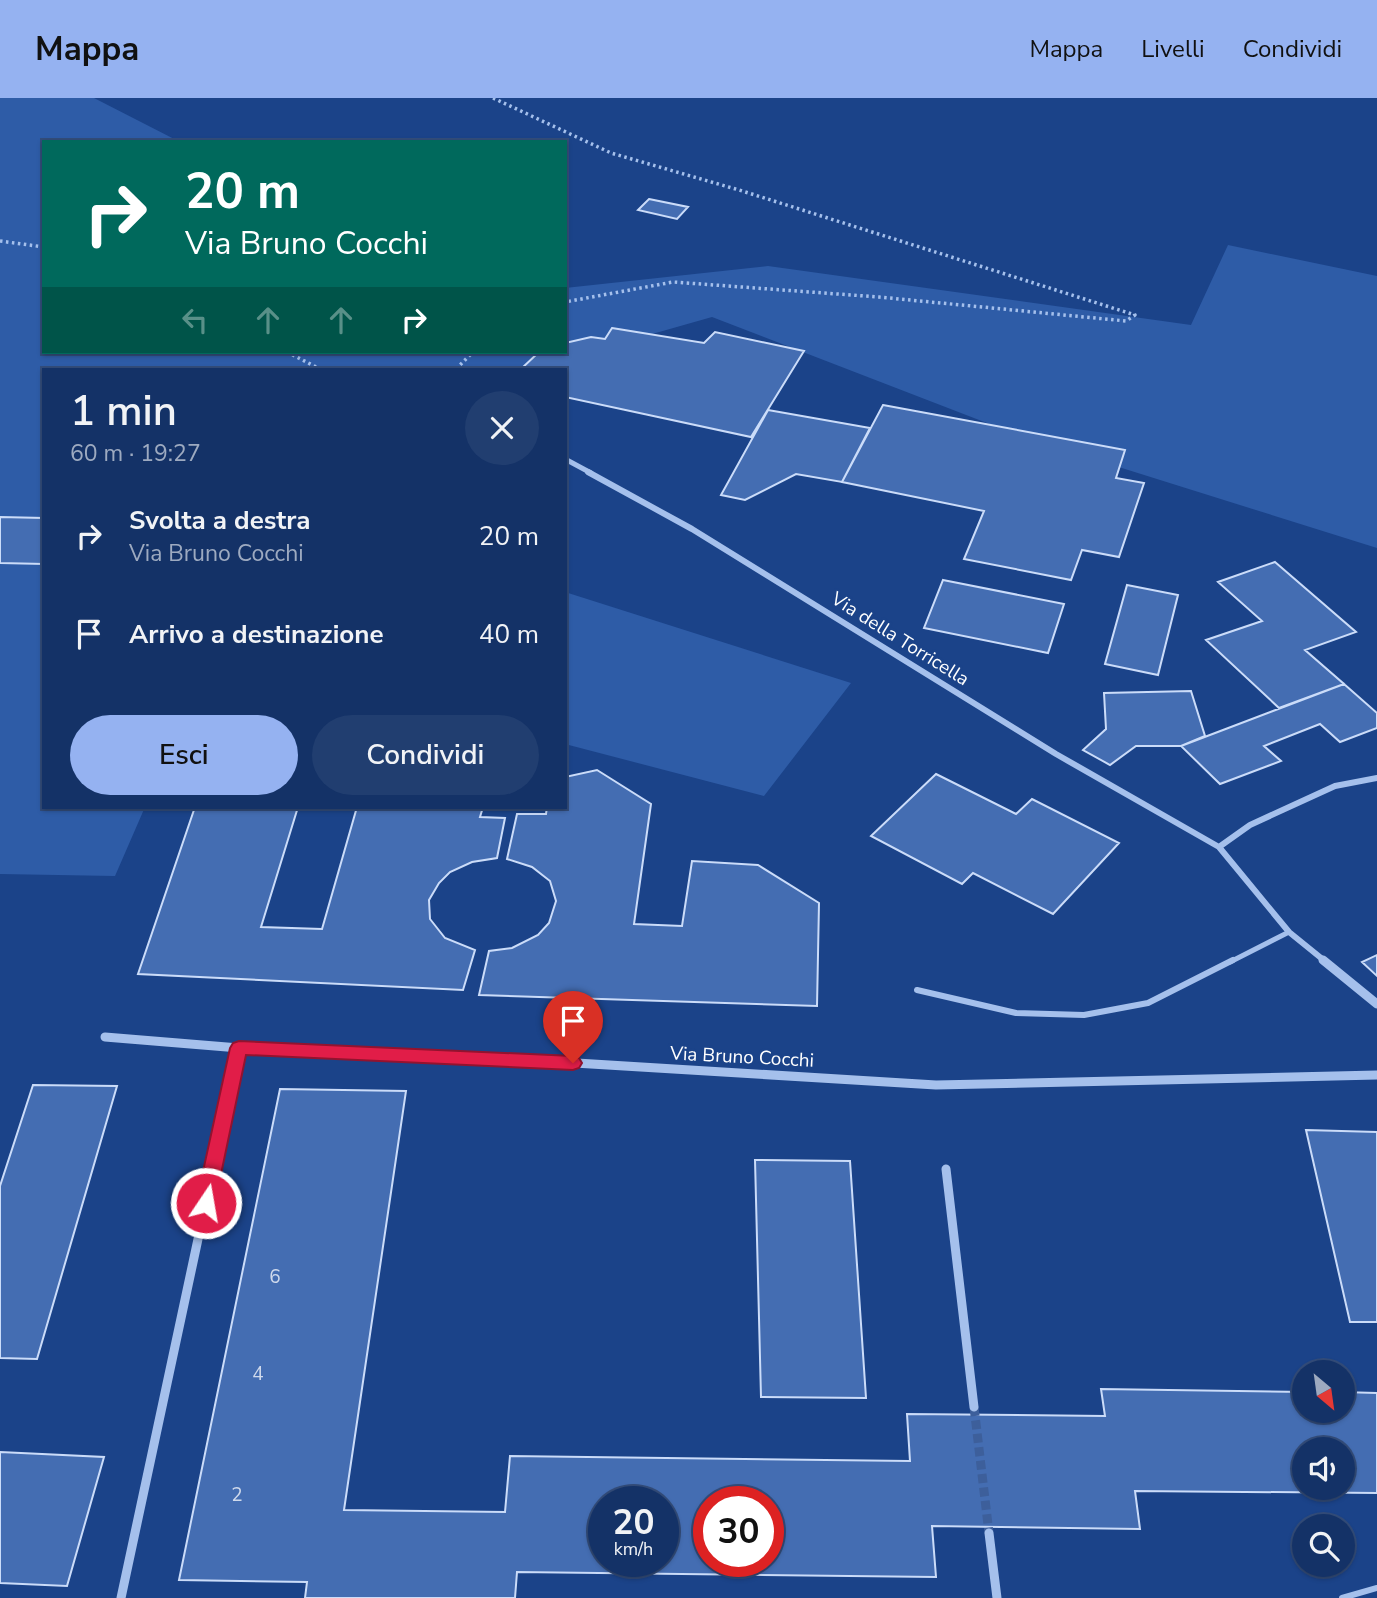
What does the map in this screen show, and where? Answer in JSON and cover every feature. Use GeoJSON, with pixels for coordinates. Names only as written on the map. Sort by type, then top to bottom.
{"type":"FeatureCollection","features":[{"type":"Feature","properties":{"kind":"street","name":"Via della Torricella"},"geometry":{"type":"LineString","coordinates":[[567,460],[692,529],[1056,754],[1219,847],[1289,932],[1377,1004]]}},
{"type":"Feature","properties":{"kind":"street"},"geometry":{"type":"LineString","coordinates":[[1219,847],[1250,825],[1335,786],[1377,778]]}},
{"type":"Feature","properties":{"kind":"street","name":"Via Bruno Cocchi"},"geometry":{"type":"LineString","coordinates":[[105,1037],[239,1048],[461,1056],[936,1085],[1377,1075]]}},
{"type":"Feature","properties":{"kind":"street"},"geometry":{"type":"LineString","coordinates":[[121,1598],[239,1048]]}},
{"type":"Feature","properties":{"kind":"street"},"geometry":{"type":"LineString","coordinates":[[946,1169],[974,1407]]}},
{"type":"Feature","properties":{"kind":"street"},"geometry":{"type":"LineString","coordinates":[[989,1533],[997,1598]]}},
{"type":"Feature","properties":{"kind":"lane"},"geometry":{"type":"LineString","coordinates":[[917,990],[1016,1013],[1084,1015],[1148,1003],[1289,932]]}},
{"type":"Feature","properties":{"kind":"lane"},"geometry":{"type":"LineString","coordinates":[[1342,1598],[1377,1588]]}},
{"type":"Feature","properties":{"kind":"path"},"geometry":{"type":"LineString","coordinates":[[494,98],[611,153],[764,198],[1135,315],[1126,321],[879,297],[673,282],[567,302]]}},
{"type":"Feature","properties":{"kind":"path"},"geometry":{"type":"LineString","coordinates":[[0,242],[42,247]]}},
{"type":"Feature","properties":{"kind":"path"},"geometry":{"type":"LineString","coordinates":[[290,354],[318,368]]}},
{"type":"Feature","properties":{"kind":"path"},"geometry":{"type":"LineString","coordinates":[[457,368],[471,354]]}},
{"type":"Feature","properties":{"kind":"shaded area"},"geometry":{"type":"Polygon","coordinates":[[[0,98],[94,98],[176,140],[42,140],[42,354],[567,354],[567,288],[768,266],[1191,325],[1228,245],[1377,276],[1377,548],[1023,437],[712,317],[533,368],[42,368],[42,809],[144,809],[115,876],[0,874],[0,98]]]}},
{"type":"Feature","properties":{"kind":"shaded area"},"geometry":{"type":"Polygon","coordinates":[[[567,593],[851,683],[764,796],[567,745],[567,593]]]}},
{"type":"Feature","properties":{"kind":"building"},"geometry":{"type":"Polygon","coordinates":[[[649,199],[688,207],[677,219],[638,210],[649,199]]]}},
{"type":"Feature","properties":{"kind":"building"},"geometry":{"type":"Polygon","coordinates":[[[612,328],[704,343],[715,332],[804,351],[751,437],[567,397],[567,368],[522,368],[537,354],[567,354],[567,343],[591,337],[605,339],[612,328]]]}},
{"type":"Feature","properties":{"kind":"building"},"geometry":{"type":"Polygon","coordinates":[[[883,405],[1125,450],[1116,478],[1144,483],[1119,557],[1082,550],[1071,580],[964,559],[984,511],[842,482],[883,405]]]}},
{"type":"Feature","properties":{"kind":"building"},"geometry":{"type":"Polygon","coordinates":[[[768,410],[870,428],[842,482],[796,474],[745,500],[721,495],[768,410]]]}},
{"type":"Feature","properties":{"kind":"building"},"geometry":{"type":"Polygon","coordinates":[[[0,517],[42,518],[42,564],[0,563],[0,517]]]}},
{"type":"Feature","properties":{"kind":"building"},"geometry":{"type":"Polygon","coordinates":[[[1275,562],[1356,632],[1305,650],[1344,684],[1279,708],[1206,640],[1262,621],[1218,582],[1275,562]]]}},
{"type":"Feature","properties":{"kind":"building"},"geometry":{"type":"Polygon","coordinates":[[[943,580],[1064,604],[1048,653],[924,628],[943,580]]]}},
{"type":"Feature","properties":{"kind":"building"},"geometry":{"type":"Polygon","coordinates":[[[1127,585],[1178,595],[1158,675],[1105,664],[1127,585]]]}},
{"type":"Feature","properties":{"kind":"building"},"geometry":{"type":"Polygon","coordinates":[[[1344,684],[1377,713],[1377,728],[1340,742],[1320,724],[1264,746],[1281,761],[1220,784],[1181,746],[1344,684]]]}},
{"type":"Feature","properties":{"kind":"building"},"geometry":{"type":"Polygon","coordinates":[[[1191,691],[1205,736],[1181,746],[1136,746],[1110,765],[1083,750],[1106,729],[1104,693],[1191,691]]]}},
{"type":"Feature","properties":{"kind":"building"},"geometry":{"type":"Polygon","coordinates":[[[597,770],[651,804],[634,924],[682,926],[692,861],[758,865],[819,903],[817,1006],[479,995],[489,951],[512,948],[538,935],[549,923],[556,901],[550,881],[532,867],[507,859],[517,814],[546,814],[547,809],[567,809],[567,777],[597,770]]]}},
{"type":"Feature","properties":{"kind":"building"},"geometry":{"type":"Polygon","coordinates":[[[936,774],[1016,814],[1032,799],[1119,843],[1053,914],[973,873],[962,884],[871,836],[936,774]]]}},
{"type":"Feature","properties":{"kind":"building"},"geometry":{"type":"Polygon","coordinates":[[[194,809],[297,809],[261,927],[322,929],[356,809],[482,809],[480,817],[505,818],[497,858],[472,862],[450,872],[439,883],[429,900],[430,919],[445,938],[475,950],[463,990],[138,974],[194,809]]]}},
{"type":"Feature","properties":{"kind":"building"},"geometry":{"type":"Polygon","coordinates":[[[1377,955],[1377,976],[1362,962],[1377,955]]]}},
{"type":"Feature","properties":{"kind":"building"},"geometry":{"type":"Polygon","coordinates":[[[33,1085],[117,1086],[37,1359],[0,1358],[0,1186],[33,1085]]]}},
{"type":"Feature","properties":{"kind":"building"},"geometry":{"type":"Polygon","coordinates":[[[280,1089],[406,1091],[344,1510],[505,1512],[510,1456],[910,1461],[907,1414],[1105,1416],[1101,1389],[1292,1392],[1292,1423],[1355,1423],[1355,1392],[1377,1393],[1377,1493],[1355,1493],[1355,1437],[1292,1437],[1292,1492],[1135,1491],[1140,1529],[932,1526],[936,1577],[784,1575],[784,1486],[693,1486],[693,1574],[679,1574],[679,1486],[588,1486],[588,1573],[517,1572],[515,1598],[305,1598],[307,1582],[179,1580],[280,1089]]]}},
{"type":"Feature","properties":{"kind":"building"},"geometry":{"type":"Polygon","coordinates":[[[1306,1130],[1377,1132],[1377,1322],[1350,1322],[1306,1130]]]}},
{"type":"Feature","properties":{"kind":"building"},"geometry":{"type":"Polygon","coordinates":[[[755,1160],[850,1161],[866,1398],[761,1397],[755,1160]]]}},
{"type":"Feature","properties":{"kind":"building"},"geometry":{"type":"Polygon","coordinates":[[[0,1452],[104,1457],[67,1586],[0,1583],[0,1452]]]}},
{"type":"Feature","properties":{"kind":"tunnel"},"geometry":{"type":"LineString","coordinates":[[974,1407],[989,1533]]}},
{"type":"Feature","properties":{"kind":"route"},"geometry":{"type":"LineString","coordinates":[[206,1203],[239,1048],[573,1063]]}}]}
